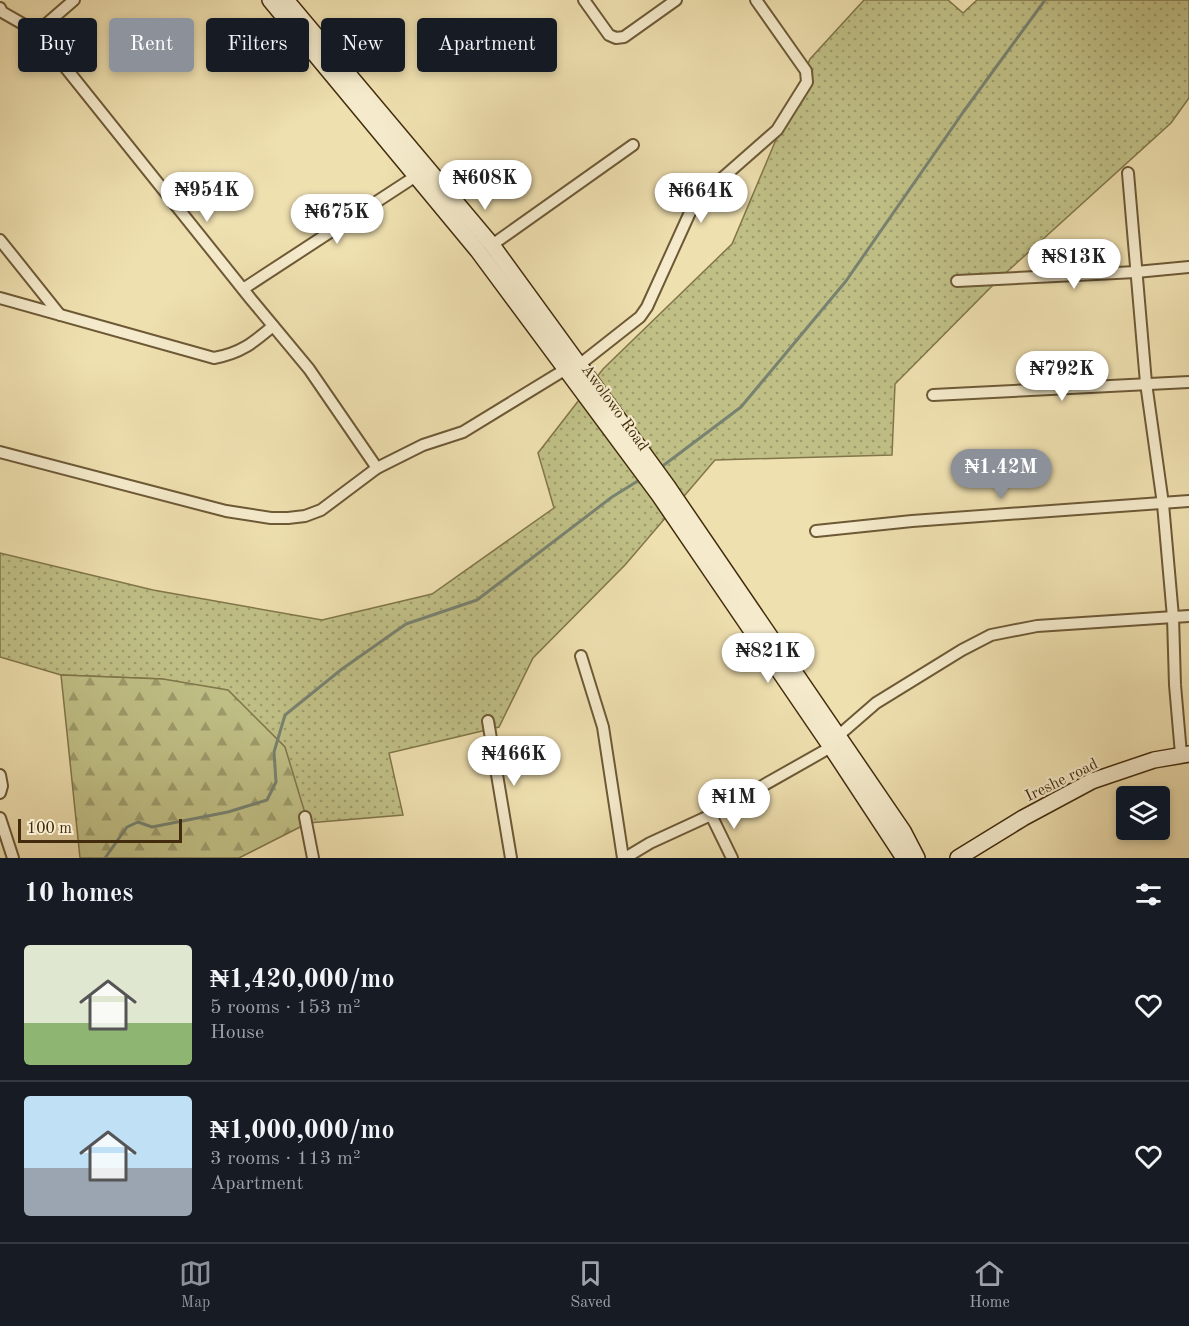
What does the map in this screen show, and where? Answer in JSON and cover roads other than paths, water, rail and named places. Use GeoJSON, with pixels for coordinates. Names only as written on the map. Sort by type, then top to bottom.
{"type":"FeatureCollection","features":[{"type":"Feature","properties":{"kind":"main road","name":"Awolowo Road"},"geometry":{"type":"LineString","coordinates":[[270,0],[572,367],[663,491],[835,742],[903,831],[917,858]]}},
{"type":"Feature","properties":{"kind":"main road","name":"Awolowo Road"},"geometry":{"type":"LineString","coordinates":[[290,1],[492,245],[572,367]]}},
{"type":"Feature","properties":{"kind":"main road","name":"Awolowo Road"},"geometry":{"type":"LineString","coordinates":[[835,742],[904,858]]}},
{"type":"Feature","properties":{"kind":"main road","name":"Ireshe road"},"geometry":{"type":"LineString","coordinates":[[958,858],[1023,818],[1092,781],[1154,760],[1185,754]]}},
{"type":"Feature","properties":{"kind":"street"},"geometry":{"type":"LineString","coordinates":[[54,18],[74,0]]}},
{"type":"Feature","properties":{"kind":"street"},"geometry":{"type":"LineString","coordinates":[[584,0],[609,36],[616,38],[624,37],[676,0]]}},
{"type":"Feature","properties":{"kind":"street"},"geometry":{"type":"LineString","coordinates":[[0,452],[226,511],[271,518],[305,516],[321,510],[377,468],[423,445],[463,432],[572,367],[640,317],[647,307],[692,208],[703,195],[777,130],[807,82],[806,71],[756,0]]}},
{"type":"Feature","properties":{"kind":"street"},"geometry":{"type":"LineString","coordinates":[[1,11],[18,21]]}},
{"type":"Feature","properties":{"kind":"street"},"geometry":{"type":"LineString","coordinates":[[68,72],[309,369],[377,468]]}},
{"type":"Feature","properties":{"kind":"street"},"geometry":{"type":"LineString","coordinates":[[492,245],[633,145]]}},
{"type":"Feature","properties":{"kind":"street"},"geometry":{"type":"LineString","coordinates":[[1128,173],[1146,383],[1163,504],[1173,617],[1175,685],[1185,754]]}},
{"type":"Feature","properties":{"kind":"street"},"geometry":{"type":"LineString","coordinates":[[243,290],[416,177]]}},
{"type":"Feature","properties":{"kind":"street"},"geometry":{"type":"LineString","coordinates":[[0,240],[61,315]]}},
{"type":"Feature","properties":{"kind":"street"},"geometry":{"type":"LineString","coordinates":[[957,281],[1189,267]]}},
{"type":"Feature","properties":{"kind":"street"},"geometry":{"type":"LineString","coordinates":[[0,298],[214,358],[231,355],[246,348],[273,326]]}},
{"type":"Feature","properties":{"kind":"street"},"geometry":{"type":"LineString","coordinates":[[933,395],[1189,382]]}},
{"type":"Feature","properties":{"kind":"street"},"geometry":{"type":"LineString","coordinates":[[816,531],[912,520],[1189,501]]}},
{"type":"Feature","properties":{"kind":"street"},"geometry":{"type":"LineString","coordinates":[[581,656],[603,727],[624,858],[650,843],[711,815],[835,742],[876,703],[990,635],[1037,626],[1189,616]]}},
{"type":"Feature","properties":{"kind":"street"},"geometry":{"type":"LineString","coordinates":[[488,721],[511,858]]}},
{"type":"Feature","properties":{"kind":"street"},"geometry":{"type":"LineString","coordinates":[[0,775],[0,793]]}},
{"type":"Feature","properties":{"kind":"street"},"geometry":{"type":"LineString","coordinates":[[711,815],[732,858]]}},
{"type":"Feature","properties":{"kind":"street"},"geometry":{"type":"LineString","coordinates":[[305,817],[313,858]]}},
{"type":"Feature","properties":{"kind":"street"},"geometry":{"type":"LineString","coordinates":[[0,818],[13,858]]}},
{"type":"Feature","properties":{"kind":"waterway"},"geometry":{"type":"LineString","coordinates":[[660,468],[741,407],[846,281],[964,111],[1045,0]]}},
{"type":"Feature","properties":{"kind":"waterway"},"geometry":{"type":"LineString","coordinates":[[105,858],[127,827],[138,822],[152,827],[228,812],[267,800],[276,782],[274,752],[285,715],[342,669],[406,624],[477,600],[612,497],[641,479]]}}]}
